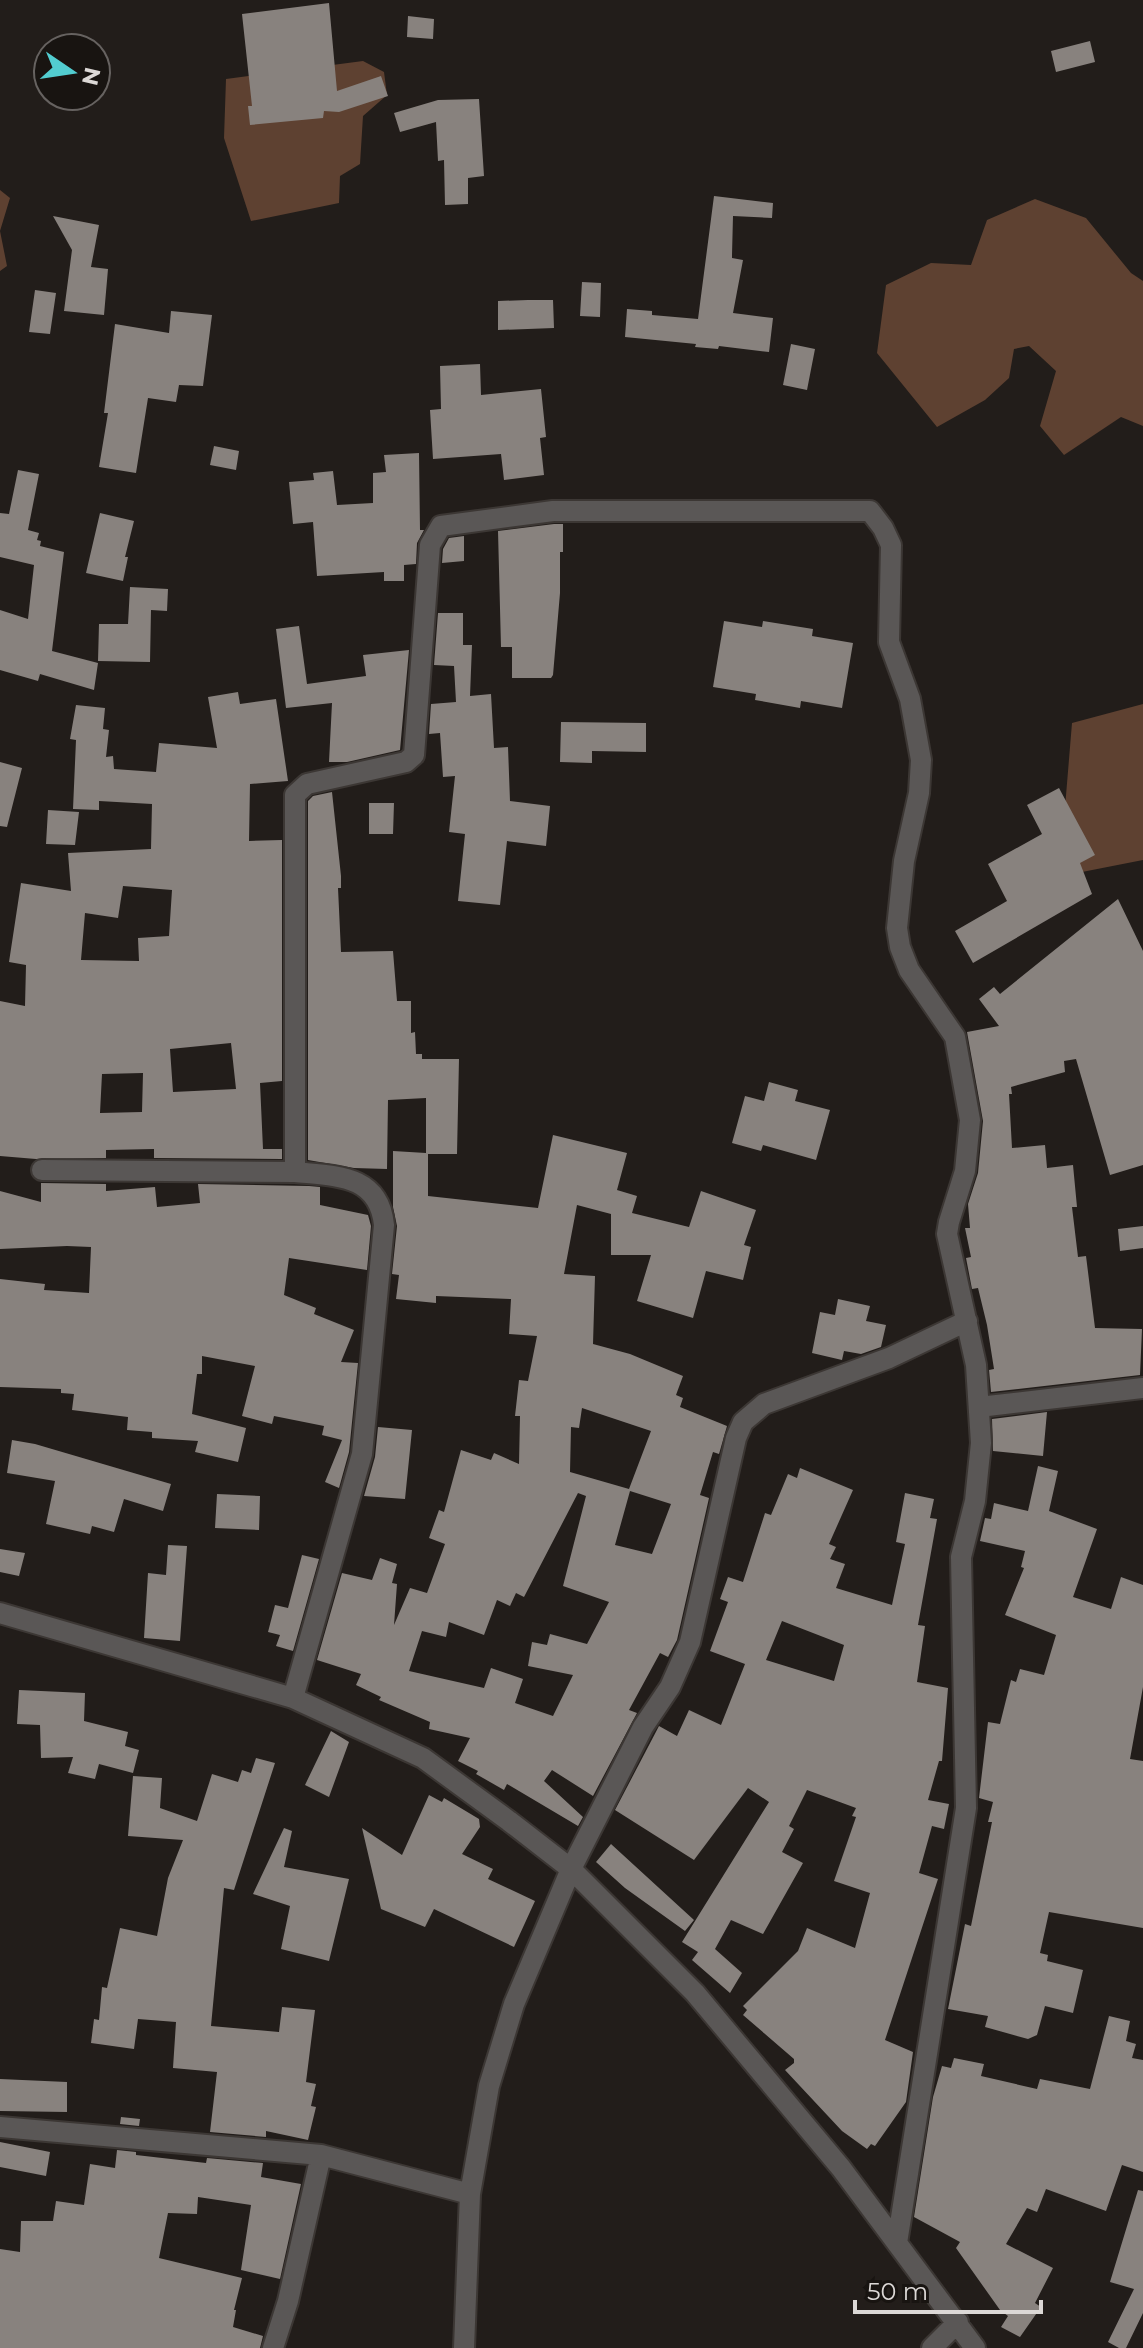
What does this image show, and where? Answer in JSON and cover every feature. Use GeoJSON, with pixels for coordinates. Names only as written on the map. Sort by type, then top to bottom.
{"type":"FeatureCollection","features":[{"type":"Feature","properties":{"kind":"street"},"geometry":{"type":"LineString","coordinates":[[295,1172],[294,799],[297,791],[307,784],[406,762],[414,755],[430,545],[434,534],[441,526],[553,511],[870,511],[891,545],[889,642],[910,699],[921,760],[919,793],[903,874],[897,928],[900,947],[909,970],[955,1037],[970,1120],[965,1171],[947,1234],[976,1365],[981,1443],[977,1488],[961,1557],[966,1808],[897,2243]]}},
{"type":"Feature","properties":{"kind":"street"},"geometry":{"type":"LineString","coordinates":[[42,1170],[295,1172],[341,1176],[367,1187],[382,1210],[384,1225],[362,1454],[293,1698]]}},
{"type":"Feature","properties":{"kind":"street"},"geometry":{"type":"LineString","coordinates":[[464,2348],[470,2194],[489,2086],[514,2004],[571,1869],[643,1727],[670,1687],[690,1642],[736,1438],[743,1422],[764,1404],[889,1358],[967,1321]]}},
{"type":"Feature","properties":{"kind":"street"},"geometry":{"type":"LineString","coordinates":[[979,1407],[1143,1388]]}},
{"type":"Feature","properties":{"kind":"street"},"geometry":{"type":"LineString","coordinates":[[0,1613],[293,1698],[423,1758],[571,1869],[695,1993],[841,2168],[975,2348]]}},
{"type":"Feature","properties":{"kind":"street"},"geometry":{"type":"LineString","coordinates":[[0,2127],[321,2155],[470,2194]]}},
{"type":"Feature","properties":{"kind":"street"},"geometry":{"type":"LineString","coordinates":[[273,2348],[288,2301],[321,2155]]}},
{"type":"Feature","properties":{"kind":"street"},"geometry":{"type":"LineString","coordinates":[[932,2348],[958,2322]]}},
{"type":"Feature","properties":{"kind":"shaded area"},"geometry":{"type":"Polygon","coordinates":[[[363,61],[384,72],[387,95],[363,116],[360,164],[340,176],[339,203],[251,221],[224,138],[226,79],[363,61]]]}},
{"type":"Feature","properties":{"kind":"shaded area"},"geometry":{"type":"Polygon","coordinates":[[[0,190],[10,198],[0,231],[0,190]]]}},
{"type":"Feature","properties":{"kind":"shaded area"},"geometry":{"type":"Polygon","coordinates":[[[1035,199],[1086,218],[1131,273],[1143,281],[1143,426],[1121,417],[1064,455],[1040,426],[1056,371],[1029,346],[1014,349],[1009,378],[985,400],[937,427],[877,353],[886,285],[931,263],[971,265],[987,220],[1035,199]]]}},
{"type":"Feature","properties":{"kind":"shaded area"},"geometry":{"type":"Polygon","coordinates":[[[0,231],[7,266],[0,271],[0,231]]]}},
{"type":"Feature","properties":{"kind":"shaded area"},"geometry":{"type":"Polygon","coordinates":[[[1143,704],[1143,860],[1082,872],[1061,856],[1072,723],[1143,704]]]}},
{"type":"Feature","properties":{"kind":"building"},"geometry":{"type":"Polygon","coordinates":[[[329,3],[337,91],[381,76],[388,96],[339,112],[324,111],[323,118],[250,125],[248,106],[252,106],[242,14],[329,3]]]}},
{"type":"Feature","properties":{"kind":"building"},"geometry":{"type":"Polygon","coordinates":[[[408,16],[434,19],[433,39],[407,37],[408,16]]]}},
{"type":"Feature","properties":{"kind":"building"},"geometry":{"type":"Polygon","coordinates":[[[1090,41],[1095,62],[1056,72],[1051,51],[1090,41]]]}},
{"type":"Feature","properties":{"kind":"building"},"geometry":{"type":"Polygon","coordinates":[[[479,99],[484,176],[468,178],[468,204],[445,205],[444,160],[438,161],[436,122],[400,132],[394,113],[438,100],[479,99]]]}},
{"type":"Feature","properties":{"kind":"building"},"geometry":{"type":"Polygon","coordinates":[[[714,196],[773,203],[772,218],[733,216],[732,258],[743,260],[733,313],[773,318],[769,352],[719,346],[718,349],[695,347],[696,344],[625,337],[627,309],[652,311],[652,315],[698,319],[714,196]]]}},
{"type":"Feature","properties":{"kind":"building"},"geometry":{"type":"Polygon","coordinates":[[[53,216],[99,225],[91,267],[108,269],[104,315],[64,311],[72,250],[53,216]]]}},
{"type":"Feature","properties":{"kind":"building"},"geometry":{"type":"Polygon","coordinates":[[[582,282],[601,283],[600,317],[580,316],[582,282]]]}},
{"type":"Feature","properties":{"kind":"building"},"geometry":{"type":"Polygon","coordinates":[[[35,290],[56,293],[50,334],[29,332],[35,290]]]}},
{"type":"Feature","properties":{"kind":"building"},"geometry":{"type":"Polygon","coordinates":[[[553,300],[554,328],[498,330],[498,301],[553,300]]]}},
{"type":"Feature","properties":{"kind":"building"},"geometry":{"type":"Polygon","coordinates":[[[171,311],[212,315],[203,386],[179,385],[176,402],[148,398],[136,473],[99,467],[108,413],[104,413],[115,324],[169,333],[171,311]]]}},
{"type":"Feature","properties":{"kind":"building"},"geometry":{"type":"Polygon","coordinates":[[[791,344],[815,349],[807,390],[783,385],[791,344]]]}},
{"type":"Feature","properties":{"kind":"building"},"geometry":{"type":"Polygon","coordinates":[[[480,364],[481,395],[541,389],[546,437],[540,438],[544,475],[504,480],[501,454],[433,459],[430,410],[441,409],[440,366],[480,364]]]}},
{"type":"Feature","properties":{"kind":"building"},"geometry":{"type":"Polygon","coordinates":[[[214,446],[239,451],[236,470],[210,465],[214,446]]]}},
{"type":"Feature","properties":{"kind":"building"},"geometry":{"type":"Polygon","coordinates":[[[419,453],[420,530],[424,530],[417,543],[416,564],[404,565],[404,581],[384,581],[384,572],[317,576],[313,522],[293,524],[289,482],[314,480],[313,473],[333,471],[337,505],[373,503],[373,473],[386,472],[384,455],[419,453]]]}},
{"type":"Feature","properties":{"kind":"building"},"geometry":{"type":"Polygon","coordinates":[[[18,470],[39,474],[28,530],[39,533],[37,540],[41,541],[40,546],[64,552],[52,651],[98,663],[94,690],[40,674],[38,681],[0,670],[0,610],[28,619],[34,565],[0,557],[0,513],[9,514],[18,470]]]}},
{"type":"Feature","properties":{"kind":"building"},"geometry":{"type":"Polygon","coordinates":[[[100,513],[134,521],[123,581],[86,573],[100,513]]]}},
{"type":"Feature","properties":{"kind":"building"},"geometry":{"type":"Polygon","coordinates":[[[563,524],[563,552],[560,552],[553,675],[551,678],[512,678],[512,647],[501,647],[498,531],[563,524]]]}},
{"type":"Feature","properties":{"kind":"building"},"geometry":{"type":"Polygon","coordinates":[[[464,536],[464,561],[442,563],[443,549],[449,538],[464,536]]]}},
{"type":"Feature","properties":{"kind":"building"},"geometry":{"type":"Polygon","coordinates":[[[130,587],[168,589],[167,611],[151,610],[150,662],[98,661],[99,624],[128,624],[130,587]]]}},
{"type":"Feature","properties":{"kind":"building"},"geometry":{"type":"Polygon","coordinates":[[[438,613],[463,613],[463,645],[472,645],[470,696],[491,694],[494,748],[508,747],[510,801],[550,806],[546,846],[507,841],[500,905],[458,901],[465,834],[449,832],[455,776],[443,777],[440,733],[429,734],[431,704],[456,702],[454,666],[434,665],[438,613]]]}},
{"type":"Feature","properties":{"kind":"building"},"geometry":{"type":"Polygon","coordinates":[[[724,621],[762,627],[763,621],[813,629],[812,636],[853,643],[842,708],[801,701],[800,708],[755,700],[756,694],[713,687],[724,621]]]}},
{"type":"Feature","properties":{"kind":"building"},"geometry":{"type":"Polygon","coordinates":[[[299,626],[307,684],[366,676],[363,655],[409,650],[400,750],[347,762],[329,762],[332,703],[286,708],[276,629],[299,626]]]}},
{"type":"Feature","properties":{"kind":"building"},"geometry":{"type":"Polygon","coordinates":[[[238,692],[240,704],[276,699],[288,781],[250,784],[249,841],[282,840],[282,1081],[260,1083],[263,1149],[282,1149],[282,1159],[154,1158],[154,1149],[106,1150],[106,1158],[0,1156],[0,1001],[25,1006],[26,965],[9,962],[21,883],[71,891],[68,853],[151,849],[152,804],[99,801],[99,810],[73,809],[76,740],[70,739],[76,705],[105,708],[103,729],[109,730],[106,757],[113,756],[114,769],[156,772],[159,743],[217,748],[208,697],[238,692]],[[123,886],[118,918],[85,913],[81,960],[139,961],[138,938],[169,936],[172,890],[123,886]],[[231,1043],[170,1049],[173,1092],[236,1089],[231,1043]],[[143,1073],[102,1074],[100,1113],[142,1112],[143,1073]]]}},
{"type":"Feature","properties":{"kind":"building"},"geometry":{"type":"Polygon","coordinates":[[[561,722],[646,723],[646,752],[592,751],[592,763],[560,762],[561,722]]]}},
{"type":"Feature","properties":{"kind":"building"},"geometry":{"type":"Polygon","coordinates":[[[0,762],[22,768],[7,827],[0,826],[0,762]]]}},
{"type":"Feature","properties":{"kind":"building"},"geometry":{"type":"Polygon","coordinates":[[[1059,788],[1095,855],[1080,863],[1092,894],[973,963],[955,931],[1007,901],[988,864],[1042,834],[1027,805],[1059,788]]]}},
{"type":"Feature","properties":{"kind":"building"},"geometry":{"type":"Polygon","coordinates":[[[332,792],[341,876],[341,888],[338,888],[341,952],[393,951],[397,1001],[411,1001],[411,1033],[415,1032],[416,1054],[422,1054],[422,1059],[459,1059],[457,1154],[428,1154],[428,1196],[538,1208],[553,1135],[627,1153],[617,1190],[637,1196],[632,1213],[689,1227],[701,1191],[756,1210],[744,1245],[751,1247],[743,1280],[706,1271],[693,1318],[637,1301],[651,1255],[611,1255],[611,1214],[577,1205],[564,1274],[595,1276],[593,1344],[630,1354],[683,1376],[676,1395],[683,1398],[680,1407],[727,1426],[719,1454],[713,1452],[700,1495],[709,1498],[677,1640],[668,1657],[660,1653],[629,1710],[637,1713],[593,1796],[552,1770],[544,1781],[583,1817],[578,1826],[507,1784],[504,1790],[458,1761],[470,1738],[429,1729],[430,1722],[379,1700],[381,1697],[356,1685],[361,1674],[317,1660],[342,1573],[372,1580],[380,1558],[397,1564],[392,1583],[397,1584],[394,1625],[410,1588],[427,1593],[445,1544],[429,1538],[439,1510],[444,1512],[461,1450],[491,1460],[494,1453],[519,1464],[520,1416],[515,1416],[519,1380],[528,1381],[537,1336],[509,1334],[511,1299],[436,1296],[436,1303],[396,1299],[399,1275],[392,1274],[397,1226],[393,1207],[393,1151],[426,1153],[426,1098],[388,1100],[387,1169],[354,1168],[308,1160],[308,801],[313,796],[332,792]],[[582,1408],[579,1428],[571,1427],[570,1472],[629,1489],[651,1431],[582,1408]],[[630,1491],[615,1545],[652,1554],[671,1504],[630,1491]],[[578,1493],[524,1597],[516,1593],[510,1606],[497,1600],[484,1635],[449,1622],[446,1637],[422,1631],[409,1671],[484,1688],[491,1668],[523,1679],[515,1703],[553,1716],[573,1675],[528,1666],[532,1642],[547,1645],[550,1634],[587,1644],[609,1602],[563,1586],[586,1496],[578,1493]]]}},
{"type":"Feature","properties":{"kind":"building"},"geometry":{"type":"Polygon","coordinates":[[[369,803],[394,803],[393,834],[369,834],[369,803]]]}},
{"type":"Feature","properties":{"kind":"building"},"geometry":{"type":"Polygon","coordinates":[[[48,810],[79,812],[75,845],[46,844],[48,810]]]}},
{"type":"Feature","properties":{"kind":"building"},"geometry":{"type":"Polygon","coordinates":[[[1118,899],[1143,951],[1143,1165],[1110,1175],[1076,1059],[1064,1061],[1065,1072],[1011,1087],[1012,1094],[1009,1094],[1012,1148],[1045,1145],[1047,1168],[1073,1165],[1077,1207],[1072,1207],[1078,1257],[1086,1256],[1095,1328],[1142,1329],[1140,1375],[991,1392],[989,1370],[994,1369],[987,1325],[978,1288],[972,1289],[966,1258],[971,1257],[965,1228],[970,1228],[968,1204],[978,1173],[983,1121],[967,1032],[999,1026],[979,999],[994,987],[1000,994],[1118,899]]]}},
{"type":"Feature","properties":{"kind":"building"},"geometry":{"type":"Polygon","coordinates":[[[769,1082],[798,1090],[795,1101],[830,1110],[816,1160],[763,1145],[761,1151],[732,1143],[745,1096],[764,1101],[769,1082]]]}},
{"type":"Feature","properties":{"kind":"building"},"geometry":{"type":"Polygon","coordinates":[[[41,1183],[106,1184],[106,1191],[155,1187],[157,1207],[200,1203],[198,1184],[320,1187],[320,1205],[368,1215],[371,1226],[367,1270],[289,1258],[284,1295],[316,1308],[314,1314],[354,1330],[341,1362],[358,1363],[349,1452],[339,1488],[325,1482],[342,1440],[322,1435],[324,1426],[274,1416],[272,1424],[242,1416],[255,1366],[202,1356],[202,1374],[197,1374],[192,1414],[246,1428],[238,1462],[195,1452],[198,1441],[152,1438],[152,1432],[127,1430],[128,1417],[72,1410],[74,1394],[61,1393],[61,1389],[0,1387],[0,1279],[45,1284],[44,1290],[89,1293],[91,1247],[0,1249],[0,1191],[41,1202],[41,1183]]]}},
{"type":"Feature","properties":{"kind":"building"},"geometry":{"type":"Polygon","coordinates":[[[1143,1226],[1143,1248],[1120,1251],[1118,1229],[1143,1226]]]}},
{"type":"Feature","properties":{"kind":"building"},"geometry":{"type":"Polygon","coordinates":[[[838,1299],[870,1306],[866,1321],[886,1325],[881,1347],[861,1354],[844,1351],[842,1360],[812,1353],[820,1312],[835,1315],[838,1299]]]}},
{"type":"Feature","properties":{"kind":"building"},"geometry":{"type":"Polygon","coordinates":[[[1047,1412],[1043,1456],[993,1451],[992,1419],[1047,1412]]]}},
{"type":"Feature","properties":{"kind":"building"},"geometry":{"type":"Polygon","coordinates":[[[378,1427],[412,1430],[405,1499],[364,1496],[375,1457],[378,1427]]]}},
{"type":"Feature","properties":{"kind":"building"},"geometry":{"type":"Polygon","coordinates":[[[12,1440],[171,1484],[163,1511],[124,1499],[114,1532],[92,1526],[90,1534],[46,1524],[55,1481],[7,1473],[12,1440]]]}},
{"type":"Feature","properties":{"kind":"building"},"geometry":{"type":"Polygon","coordinates":[[[1038,1466],[1058,1471],[1049,1511],[1097,1529],[1073,1597],[1111,1609],[1121,1577],[1143,1585],[1143,1687],[1130,1759],[1143,1761],[1143,1928],[1049,1912],[1040,1953],[1048,1955],[1047,1961],[1083,1970],[1073,2013],[1045,2006],[1037,2035],[1028,2039],[985,2027],[988,2016],[948,2009],[965,1924],[971,1926],[992,1822],[988,1822],[993,1802],[979,1798],[988,1722],[1000,1724],[1011,1680],[1016,1682],[1020,1669],[1044,1675],[1056,1635],[1005,1615],[1024,1568],[1021,1567],[1025,1551],[980,1541],[985,1518],[991,1519],[994,1503],[1028,1511],[1038,1466]]]}},
{"type":"Feature","properties":{"kind":"building"},"geometry":{"type":"Polygon","coordinates":[[[800,1468],[853,1490],[829,1544],[836,1547],[830,1559],[845,1564],[836,1588],[892,1605],[905,1544],[896,1542],[905,1493],[934,1499],[930,1518],[937,1519],[918,1625],[925,1626],[917,1682],[948,1688],[942,1761],[939,1761],[928,1800],[949,1804],[944,1829],[932,1826],[919,1873],[938,1879],[885,2040],[913,2052],[906,2102],[875,2146],[871,2144],[867,2149],[842,2131],[785,2070],[794,2063],[794,2059],[743,2015],[747,2010],[743,2006],[798,1951],[807,1928],[855,1948],[870,1893],[834,1881],[856,1817],[852,1816],[856,1808],[807,1790],[789,1826],[794,1829],[782,1852],[803,1863],[763,1934],[731,1920],[715,1949],[742,1973],[730,1993],[692,1960],[698,1952],[682,1942],[769,1802],[748,1788],[694,1860],[615,1810],[659,1726],[677,1736],[689,1710],[721,1725],[745,1664],[710,1651],[728,1602],[720,1599],[728,1577],[743,1582],[765,1513],[771,1515],[788,1474],[797,1478],[800,1468]],[[782,1621],[766,1660],[834,1681],[844,1645],[782,1621]]]}},
{"type":"Feature","properties":{"kind":"building"},"geometry":{"type":"Polygon","coordinates":[[[217,1494],[260,1496],[259,1530],[215,1528],[217,1494]]]}},
{"type":"Feature","properties":{"kind":"building"},"geometry":{"type":"Polygon","coordinates":[[[168,1545],[187,1546],[180,1641],[144,1638],[148,1573],[166,1575],[168,1545]]]}},
{"type":"Feature","properties":{"kind":"building"},"geometry":{"type":"Polygon","coordinates":[[[0,1549],[25,1553],[19,1576],[0,1572],[0,1549]]]}},
{"type":"Feature","properties":{"kind":"building"},"geometry":{"type":"Polygon","coordinates":[[[302,1555],[319,1559],[293,1651],[276,1646],[280,1635],[268,1632],[275,1605],[288,1608],[302,1555]]]}},
{"type":"Feature","properties":{"kind":"building"},"geometry":{"type":"Polygon","coordinates":[[[19,1690],[85,1693],[84,1721],[128,1732],[125,1746],[139,1750],[133,1773],[99,1764],[95,1779],[68,1773],[73,1757],[41,1758],[40,1725],[17,1724],[19,1690]]]}},
{"type":"Feature","properties":{"kind":"building"},"geometry":{"type":"Polygon","coordinates":[[[331,1731],[349,1742],[329,1797],[305,1785],[331,1731]]]}},
{"type":"Feature","properties":{"kind":"building"},"geometry":{"type":"Polygon","coordinates":[[[256,1758],[275,1763],[234,1890],[224,1888],[211,2026],[279,2032],[282,2007],[315,2010],[306,2082],[316,2084],[311,2106],[316,2107],[308,2140],[266,2131],[266,2137],[210,2132],[217,2072],[173,2068],[176,2022],[138,2019],[134,2049],[91,2043],[94,2019],[99,2020],[102,1987],[107,1988],[120,1928],[157,1936],[168,1878],[183,1840],[128,1836],[133,1776],[162,1778],[160,1808],[197,1821],[212,1774],[238,1782],[242,1770],[251,1773],[256,1758]]]}},
{"type":"Feature","properties":{"kind":"building"},"geometry":{"type":"Polygon","coordinates":[[[429,1795],[442,1802],[444,1798],[479,1819],[480,1827],[462,1854],[493,1869],[488,1879],[535,1901],[514,1947],[434,1909],[425,1927],[381,1909],[362,1828],[402,1855],[429,1795]]]}},
{"type":"Feature","properties":{"kind":"building"},"geometry":{"type":"Polygon","coordinates":[[[284,1828],[292,1831],[284,1867],[349,1879],[329,1961],[281,1949],[290,1906],[253,1894],[284,1828]]]}},
{"type":"Feature","properties":{"kind":"building"},"geometry":{"type":"Polygon","coordinates":[[[611,1844],[694,1920],[685,1931],[625,1888],[596,1862],[611,1844]]]}},
{"type":"Feature","properties":{"kind":"building"},"geometry":{"type":"Polygon","coordinates":[[[1109,2016],[1130,2021],[1126,2041],[1136,2044],[1132,2058],[1143,2060],[1143,2172],[1122,2165],[1106,2211],[1046,2189],[1037,2212],[1027,2208],[1006,2244],[1053,2268],[1035,2303],[1041,2307],[1020,2337],[1001,2327],[1008,2316],[1000,2310],[956,2248],[960,2242],[914,2217],[933,2097],[942,2066],[951,2068],[954,2058],[984,2064],[981,2076],[1037,2089],[1040,2079],[1090,2089],[1109,2016]]]}},
{"type":"Feature","properties":{"kind":"building"},"geometry":{"type":"Polygon","coordinates":[[[0,2079],[67,2082],[67,2112],[0,2111],[0,2079]]]}},
{"type":"Feature","properties":{"kind":"building"},"geometry":{"type":"Polygon","coordinates":[[[121,2117],[140,2119],[139,2126],[120,2124],[121,2117]]]}},
{"type":"Feature","properties":{"kind":"building"},"geometry":{"type":"Polygon","coordinates":[[[0,2142],[50,2152],[46,2176],[0,2167],[0,2142]]]}},
{"type":"Feature","properties":{"kind":"building"},"geometry":{"type":"Polygon","coordinates":[[[117,2150],[206,2163],[207,2158],[263,2163],[261,2177],[301,2184],[280,2279],[241,2270],[251,2205],[198,2197],[197,2214],[168,2213],[159,2258],[242,2278],[233,2327],[263,2336],[260,2348],[0,2348],[0,2249],[20,2252],[21,2221],[53,2221],[56,2201],[84,2205],[90,2164],[115,2168],[117,2150]]]}},
{"type":"Feature","properties":{"kind":"building"},"geometry":{"type":"Polygon","coordinates":[[[1138,2190],[1143,2191],[1143,2313],[1126,2348],[1119,2348],[1108,2342],[1134,2289],[1110,2282],[1138,2190]]]}}]}
